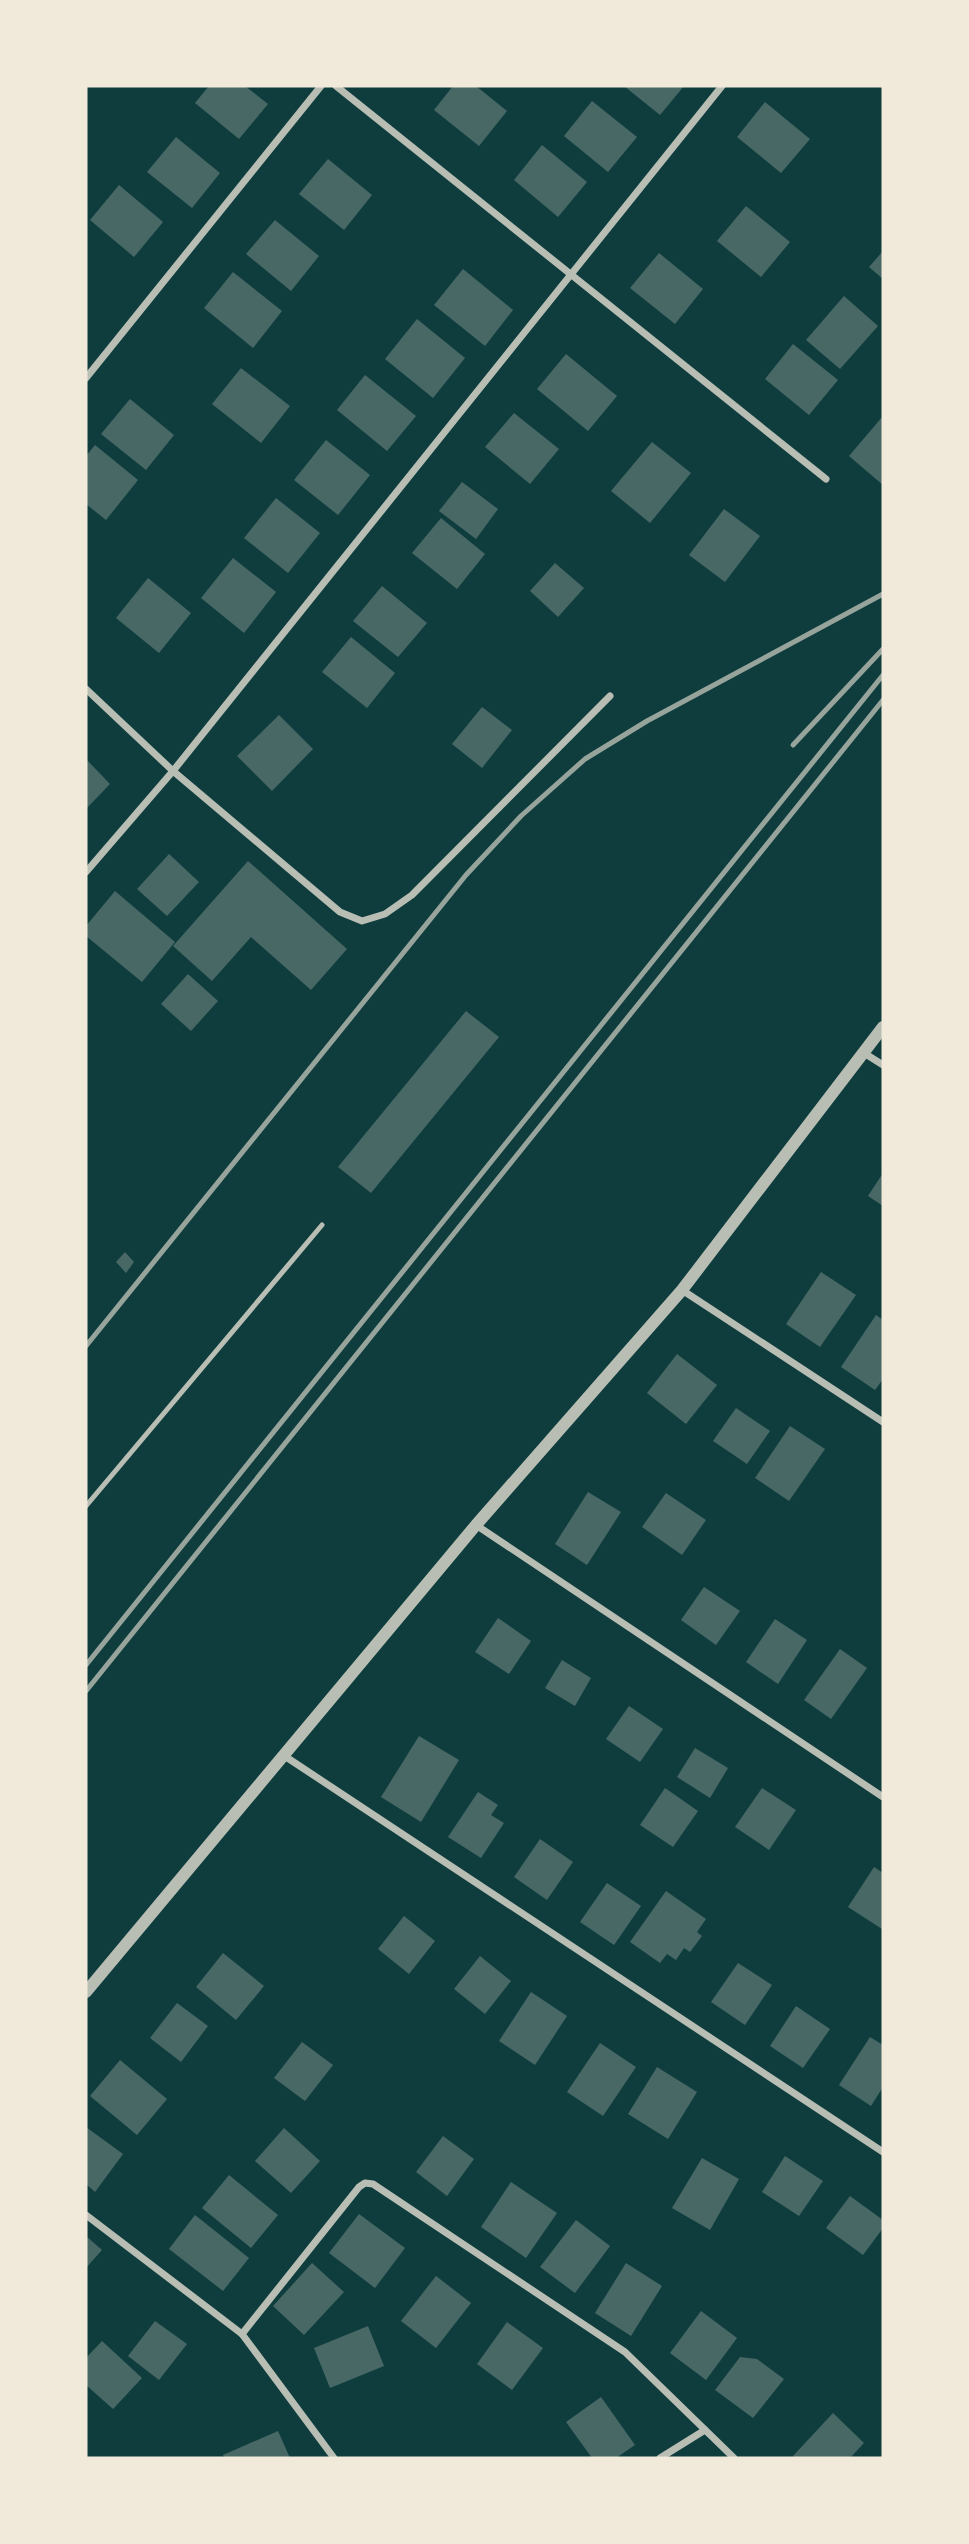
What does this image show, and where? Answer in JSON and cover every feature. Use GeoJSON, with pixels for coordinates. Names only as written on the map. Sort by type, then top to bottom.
{"type":"FeatureCollection","features":[{"type":"Feature","properties":{"kind":"street"},"geometry":{"type":"LineString","coordinates":[[86,378],[321,86]]}},
{"type":"Feature","properties":{"kind":"street"},"geometry":{"type":"LineString","coordinates":[[336,86],[826,479]]}},
{"type":"Feature","properties":{"kind":"street"},"geometry":{"type":"LineString","coordinates":[[86,872],[173,771],[722,86]]}},
{"type":"Feature","properties":{"kind":"street"},"geometry":{"type":"LineString","coordinates":[[86,690],[173,771],[340,912],[362,921],[385,914],[412,895],[610,696]]}},
{"type":"Feature","properties":{"kind":"street"},"geometry":{"type":"LineString","coordinates":[[86,1992],[476,1525],[682,1290],[883,1027]]}},
{"type":"Feature","properties":{"kind":"street"},"geometry":{"type":"LineString","coordinates":[[864,1053],[883,1065]]}},
{"type":"Feature","properties":{"kind":"street"},"geometry":{"type":"LineString","coordinates":[[682,1290],[883,1422]]}},
{"type":"Feature","properties":{"kind":"street"},"geometry":{"type":"LineString","coordinates":[[476,1525],[883,1797]]}},
{"type":"Feature","properties":{"kind":"street"},"geometry":{"type":"LineString","coordinates":[[283,1755],[883,2152]]}},
{"type":"Feature","properties":{"kind":"street"},"geometry":{"type":"LineString","coordinates":[[242,2334],[359,2187],[365,2183],[373,2183],[625,2352],[734,2458]]}},
{"type":"Feature","properties":{"kind":"street"},"geometry":{"type":"LineString","coordinates":[[86,2215],[242,2334],[334,2458]]}},
{"type":"Feature","properties":{"kind":"street"},"geometry":{"type":"LineString","coordinates":[[660,2458],[705,2430]]}},
{"type":"Feature","properties":{"kind":"lane"},"geometry":{"type":"LineString","coordinates":[[86,1506],[322,1225]]}},
{"type":"Feature","properties":{"kind":"building"},"geometry":{"type":"Polygon","coordinates":[[[209,86],[245,86],[268,104],[239,139],[195,103],[209,86]]]}},
{"type":"Feature","properties":{"kind":"building"},"geometry":{"type":"Polygon","coordinates":[[[453,86],[476,86],[507,111],[479,146],[434,110],[453,86]]]}},
{"type":"Feature","properties":{"kind":"building"},"geometry":{"type":"Polygon","coordinates":[[[624,86],[684,86],[660,115],[624,86]]]}},
{"type":"Feature","properties":{"kind":"building"},"geometry":{"type":"Polygon","coordinates":[[[592,101],[637,137],[608,172],[564,136],[592,101]]]}},
{"type":"Feature","properties":{"kind":"building"},"geometry":{"type":"Polygon","coordinates":[[[765,102],[810,139],[781,173],[737,137],[765,102]]]}},
{"type":"Feature","properties":{"kind":"building"},"geometry":{"type":"Polygon","coordinates":[[[176,137],[220,173],[192,208],[147,172],[176,137]]]}},
{"type":"Feature","properties":{"kind":"building"},"geometry":{"type":"Polygon","coordinates":[[[542,145],[587,182],[558,217],[514,180],[542,145]]]}},
{"type":"Feature","properties":{"kind":"building"},"geometry":{"type":"Polygon","coordinates":[[[328,159],[372,195],[344,230],[299,194],[328,159]]]}},
{"type":"Feature","properties":{"kind":"building"},"geometry":{"type":"Polygon","coordinates":[[[119,185],[163,222],[134,257],[90,220],[119,185]]]}},
{"type":"Feature","properties":{"kind":"building"},"geometry":{"type":"Polygon","coordinates":[[[746,206],[790,242],[761,277],[717,241],[746,206]]]}},
{"type":"Feature","properties":{"kind":"building"},"geometry":{"type":"Polygon","coordinates":[[[275,220],[319,256],[291,291],[246,254],[275,220]]]}},
{"type":"Feature","properties":{"kind":"building"},"geometry":{"type":"Polygon","coordinates":[[[883,251],[883,279],[869,267],[883,251]]]}},
{"type":"Feature","properties":{"kind":"building"},"geometry":{"type":"Polygon","coordinates":[[[659,253],[703,289],[675,324],[630,288],[659,253]]]}},
{"type":"Feature","properties":{"kind":"building"},"geometry":{"type":"Polygon","coordinates":[[[463,269],[513,310],[485,346],[434,305],[463,269]]]}},
{"type":"Feature","properties":{"kind":"building"},"geometry":{"type":"Polygon","coordinates":[[[233,272],[282,311],[253,348],[204,308],[233,272]]]}},
{"type":"Feature","properties":{"kind":"building"},"geometry":{"type":"Polygon","coordinates":[[[844,296],[878,326],[840,369],[806,340],[844,296]]]}},
{"type":"Feature","properties":{"kind":"building"},"geometry":{"type":"Polygon","coordinates":[[[417,319],[465,358],[433,398],[385,359],[417,319]]]}},
{"type":"Feature","properties":{"kind":"building"},"geometry":{"type":"Polygon","coordinates":[[[793,344],[838,380],[809,415],[765,379],[793,344]]]}},
{"type":"Feature","properties":{"kind":"building"},"geometry":{"type":"Polygon","coordinates":[[[566,354],[617,396],[588,431],[537,389],[566,354]]]}},
{"type":"Feature","properties":{"kind":"building"},"geometry":{"type":"Polygon","coordinates":[[[241,368],[290,406],[261,443],[212,404],[241,368]]]}},
{"type":"Feature","properties":{"kind":"building"},"geometry":{"type":"Polygon","coordinates":[[[365,375],[416,416],[387,451],[337,410],[365,375]]]}},
{"type":"Feature","properties":{"kind":"building"},"geometry":{"type":"Polygon","coordinates":[[[130,399],[174,435],[146,470],[101,434],[130,399]]]}},
{"type":"Feature","properties":{"kind":"building"},"geometry":{"type":"Polygon","coordinates":[[[514,413],[559,449],[530,484],[485,447],[514,413]]]}},
{"type":"Feature","properties":{"kind":"building"},"geometry":{"type":"Polygon","coordinates":[[[883,416],[883,485],[849,456],[883,416]]]}},
{"type":"Feature","properties":{"kind":"building"},"geometry":{"type":"Polygon","coordinates":[[[326,440],[370,475],[338,515],[294,480],[326,440]]]}},
{"type":"Feature","properties":{"kind":"building"},"geometry":{"type":"Polygon","coordinates":[[[652,442],[691,473],[650,523],[611,491],[652,442]]]}},
{"type":"Feature","properties":{"kind":"building"},"geometry":{"type":"Polygon","coordinates":[[[95,445],[138,480],[106,520],[86,504],[86,456],[95,445]]]}},
{"type":"Feature","properties":{"kind":"building"},"geometry":{"type":"Polygon","coordinates":[[[462,482],[498,509],[476,539],[439,511],[462,482]]]}},
{"type":"Feature","properties":{"kind":"building"},"geometry":{"type":"Polygon","coordinates":[[[276,498],[320,533],[288,573],[244,538],[276,498]]]}},
{"type":"Feature","properties":{"kind":"building"},"geometry":{"type":"Polygon","coordinates":[[[724,509],[760,536],[725,582],[689,555],[724,509]]]}},
{"type":"Feature","properties":{"kind":"building"},"geometry":{"type":"Polygon","coordinates":[[[441,518],[485,554],[457,589],[412,553],[441,518]]]}},
{"type":"Feature","properties":{"kind":"building"},"geometry":{"type":"Polygon","coordinates":[[[233,558],[276,592],[244,633],[201,598],[233,558]]]}},
{"type":"Feature","properties":{"kind":"building"},"geometry":{"type":"Polygon","coordinates":[[[555,563],[584,588],[558,617],[530,591],[555,563]]]}},
{"type":"Feature","properties":{"kind":"building"},"geometry":{"type":"Polygon","coordinates":[[[148,578],[191,613],[159,653],[116,618],[148,578]]]}},
{"type":"Feature","properties":{"kind":"building"},"geometry":{"type":"Polygon","coordinates":[[[382,586],[427,623],[398,657],[353,621],[382,586]]]}},
{"type":"Feature","properties":{"kind":"building"},"geometry":{"type":"Polygon","coordinates":[[[351,637],[395,673],[367,708],[322,672],[351,637]]]}},
{"type":"Feature","properties":{"kind":"building"},"geometry":{"type":"Polygon","coordinates":[[[482,707],[512,730],[482,768],[452,744],[482,707]]]}},
{"type":"Feature","properties":{"kind":"building"},"geometry":{"type":"Polygon","coordinates":[[[279,715],[313,749],[272,791],[237,756],[279,715]]]}},
{"type":"Feature","properties":{"kind":"building"},"geometry":{"type":"Polygon","coordinates":[[[86,759],[110,784],[86,809],[86,759]]]}},
{"type":"Feature","properties":{"kind":"building"},"geometry":{"type":"Polygon","coordinates":[[[169,854],[199,882],[167,916],[137,889],[169,854]]]}},
{"type":"Feature","properties":{"kind":"building"},"geometry":{"type":"Polygon","coordinates":[[[248,861],[347,949],[311,990],[251,937],[212,981],[173,946],[248,861]]]}},
{"type":"Feature","properties":{"kind":"building"},"geometry":{"type":"Polygon","coordinates":[[[115,891],[175,942],[142,982],[86,936],[86,926],[115,891]]]}},
{"type":"Feature","properties":{"kind":"building"},"geometry":{"type":"Polygon","coordinates":[[[188,974],[218,1001],[191,1031],[161,1004],[188,974]]]}},
{"type":"Feature","properties":{"kind":"building"},"geometry":{"type":"Polygon","coordinates":[[[466,1011],[499,1037],[371,1193],[338,1167],[466,1011]]]}},
{"type":"Feature","properties":{"kind":"building"},"geometry":{"type":"Polygon","coordinates":[[[883,1173],[883,1206],[868,1196],[883,1173]]]}},
{"type":"Feature","properties":{"kind":"building"},"geometry":{"type":"Polygon","coordinates":[[[125,1252],[134,1262],[126,1273],[116,1262],[125,1252]]]}},
{"type":"Feature","properties":{"kind":"building"},"geometry":{"type":"Polygon","coordinates":[[[821,1272],[856,1295],[820,1347],[786,1324],[821,1272]]]}},
{"type":"Feature","properties":{"kind":"building"},"geometry":{"type":"Polygon","coordinates":[[[876,1315],[883,1320],[883,1379],[875,1390],[841,1367],[876,1315]]]}},
{"type":"Feature","properties":{"kind":"building"},"geometry":{"type":"Polygon","coordinates":[[[677,1354],[717,1385],[686,1424],[647,1393],[677,1354]]]}},
{"type":"Feature","properties":{"kind":"building"},"geometry":{"type":"Polygon","coordinates":[[[736,1408],[770,1431],[747,1464],[713,1441],[736,1408]]]}},
{"type":"Feature","properties":{"kind":"building"},"geometry":{"type":"Polygon","coordinates":[[[790,1426],[825,1449],[789,1501],[755,1478],[790,1426]]]}},
{"type":"Feature","properties":{"kind":"building"},"geometry":{"type":"Polygon","coordinates":[[[588,1492],[621,1512],[587,1565],[555,1544],[588,1492]]]}},
{"type":"Feature","properties":{"kind":"building"},"geometry":{"type":"Polygon","coordinates":[[[666,1493],[706,1520],[682,1555],[642,1527],[666,1493]]]}},
{"type":"Feature","properties":{"kind":"building"},"geometry":{"type":"Polygon","coordinates":[[[704,1587],[740,1611],[716,1645],[681,1620],[704,1587]]]}},
{"type":"Feature","properties":{"kind":"building"},"geometry":{"type":"Polygon","coordinates":[[[498,1618],[531,1641],[509,1674],[475,1652],[498,1618]]]}},
{"type":"Feature","properties":{"kind":"building"},"geometry":{"type":"Polygon","coordinates":[[[775,1619],[807,1640],[778,1684],[746,1662],[775,1619]]]}},
{"type":"Feature","properties":{"kind":"building"},"geometry":{"type":"Polygon","coordinates":[[[840,1649],[867,1668],[831,1719],[804,1700],[840,1649]]]}},
{"type":"Feature","properties":{"kind":"building"},"geometry":{"type":"Polygon","coordinates":[[[562,1660],[591,1678],[575,1706],[545,1688],[562,1660]]]}},
{"type":"Feature","properties":{"kind":"building"},"geometry":{"type":"Polygon","coordinates":[[[629,1706],[663,1729],[640,1762],[606,1739],[629,1706]]]}},
{"type":"Feature","properties":{"kind":"building"},"geometry":{"type":"Polygon","coordinates":[[[419,1736],[459,1760],[421,1822],[381,1797],[419,1736]]]}},
{"type":"Feature","properties":{"kind":"building"},"geometry":{"type":"Polygon","coordinates":[[[695,1748],[728,1768],[710,1798],[677,1777],[695,1748]]]}},
{"type":"Feature","properties":{"kind":"building"},"geometry":{"type":"Polygon","coordinates":[[[665,1788],[698,1811],[673,1847],[640,1825],[665,1788]]]}},
{"type":"Feature","properties":{"kind":"building"},"geometry":{"type":"Polygon","coordinates":[[[762,1788],[796,1810],[769,1850],[735,1827],[762,1788]]]}},
{"type":"Feature","properties":{"kind":"building"},"geometry":{"type":"Polygon","coordinates":[[[478,1792],[498,1805],[491,1815],[504,1823],[481,1858],[448,1837],[478,1792]]]}},
{"type":"Feature","properties":{"kind":"building"},"geometry":{"type":"Polygon","coordinates":[[[540,1839],[573,1862],[547,1900],[514,1877],[540,1839]]]}},
{"type":"Feature","properties":{"kind":"building"},"geometry":{"type":"Polygon","coordinates":[[[874,1867],[883,1873],[882,1929],[848,1907],[874,1867]]]}},
{"type":"Feature","properties":{"kind":"building"},"geometry":{"type":"Polygon","coordinates":[[[607,1883],[641,1906],[614,1945],[580,1922],[607,1883]]]}},
{"type":"Feature","properties":{"kind":"building"},"geometry":{"type":"Polygon","coordinates":[[[666,1891],[706,1919],[697,1932],[702,1936],[690,1952],[684,1948],[676,1960],[667,1954],[660,1963],[630,1942],[666,1891]]]}},
{"type":"Feature","properties":{"kind":"building"},"geometry":{"type":"Polygon","coordinates":[[[404,1916],[435,1941],[409,1974],[378,1949],[404,1916]]]}},
{"type":"Feature","properties":{"kind":"building"},"geometry":{"type":"Polygon","coordinates":[[[223,1953],[264,1986],[236,2020],[196,1987],[223,1953]]]}},
{"type":"Feature","properties":{"kind":"building"},"geometry":{"type":"Polygon","coordinates":[[[480,1956],[511,1981],[485,2014],[454,1989],[480,1956]]]}},
{"type":"Feature","properties":{"kind":"building"},"geometry":{"type":"Polygon","coordinates":[[[738,1963],[772,1985],[745,2025],[711,2002],[738,1963]]]}},
{"type":"Feature","properties":{"kind":"building"},"geometry":{"type":"Polygon","coordinates":[[[531,1992],[567,2016],[535,2065],[499,2041],[531,1992]]]}},
{"type":"Feature","properties":{"kind":"building"},"geometry":{"type":"Polygon","coordinates":[[[177,2003],[208,2026],[181,2062],[150,2038],[177,2003]]]}},
{"type":"Feature","properties":{"kind":"building"},"geometry":{"type":"Polygon","coordinates":[[[796,2006],[830,2029],[803,2068],[770,2046],[796,2006]]]}},
{"type":"Feature","properties":{"kind":"building"},"geometry":{"type":"Polygon","coordinates":[[[870,2037],[883,2045],[883,2087],[871,2106],[839,2085],[870,2037]]]}},
{"type":"Feature","properties":{"kind":"building"},"geometry":{"type":"Polygon","coordinates":[[[302,2042],[333,2065],[305,2101],[274,2078],[302,2042]]]}},
{"type":"Feature","properties":{"kind":"building"},"geometry":{"type":"Polygon","coordinates":[[[600,2043],[636,2067],[603,2116],[567,2092],[600,2043]]]}},
{"type":"Feature","properties":{"kind":"building"},"geometry":{"type":"Polygon","coordinates":[[[120,2060],[167,2099],[137,2135],[90,2096],[120,2060]]]}},
{"type":"Feature","properties":{"kind":"building"},"geometry":{"type":"Polygon","coordinates":[[[657,2067],[697,2092],[668,2139],[628,2114],[657,2067]]]}},
{"type":"Feature","properties":{"kind":"building"},"geometry":{"type":"Polygon","coordinates":[[[86,2127],[123,2154],[95,2192],[86,2184],[86,2127]]]}},
{"type":"Feature","properties":{"kind":"building"},"geometry":{"type":"Polygon","coordinates":[[[284,2128],[320,2161],[291,2193],[255,2161],[284,2128]]]}},
{"type":"Feature","properties":{"kind":"building"},"geometry":{"type":"Polygon","coordinates":[[[443,2136],[474,2159],[447,2196],[416,2172],[443,2136]]]}},
{"type":"Feature","properties":{"kind":"building"},"geometry":{"type":"Polygon","coordinates":[[[785,2156],[823,2181],[799,2216],[762,2192],[785,2156]]]}},
{"type":"Feature","properties":{"kind":"building"},"geometry":{"type":"Polygon","coordinates":[[[702,2158],[739,2179],[710,2230],[672,2208],[702,2158]]]}},
{"type":"Feature","properties":{"kind":"building"},"geometry":{"type":"Polygon","coordinates":[[[229,2175],[278,2215],[251,2248],[202,2208],[229,2175]]]}},
{"type":"Feature","properties":{"kind":"building"},"geometry":{"type":"Polygon","coordinates":[[[511,2182],[557,2213],[526,2258],[481,2227],[511,2182]]]}},
{"type":"Feature","properties":{"kind":"building"},"geometry":{"type":"Polygon","coordinates":[[[850,2196],[883,2220],[883,2228],[863,2255],[826,2228],[850,2196]]]}},
{"type":"Feature","properties":{"kind":"building"},"geometry":{"type":"Polygon","coordinates":[[[359,2214],[405,2248],[375,2288],[329,2253],[359,2214]]]}},
{"type":"Feature","properties":{"kind":"building"},"geometry":{"type":"Polygon","coordinates":[[[195,2215],[249,2258],[223,2291],[169,2249],[195,2215]]]}},
{"type":"Feature","properties":{"kind":"building"},"geometry":{"type":"Polygon","coordinates":[[[576,2220],[610,2246],[575,2293],[540,2267],[576,2220]]]}},
{"type":"Feature","properties":{"kind":"building"},"geometry":{"type":"Polygon","coordinates":[[[86,2236],[102,2250],[86,2268],[86,2236]]]}},
{"type":"Feature","properties":{"kind":"building"},"geometry":{"type":"Polygon","coordinates":[[[312,2263],[344,2292],[304,2335],[273,2306],[312,2263]]]}},
{"type":"Feature","properties":{"kind":"building"},"geometry":{"type":"Polygon","coordinates":[[[626,2263],[662,2286],[631,2336],[595,2313],[626,2263]]]}},
{"type":"Feature","properties":{"kind":"building"},"geometry":{"type":"Polygon","coordinates":[[[436,2276],[471,2303],[436,2348],[401,2321],[436,2276]]]}},
{"type":"Feature","properties":{"kind":"building"},"geometry":{"type":"Polygon","coordinates":[[[701,2311],[737,2338],[706,2380],[670,2353],[701,2311]]]}},
{"type":"Feature","properties":{"kind":"building"},"geometry":{"type":"Polygon","coordinates":[[[155,2321],[187,2344],[159,2380],[128,2356],[155,2321]]]}},
{"type":"Feature","properties":{"kind":"building"},"geometry":{"type":"Polygon","coordinates":[[[507,2322],[543,2348],[512,2390],[477,2364],[507,2322]]]}},
{"type":"Feature","properties":{"kind":"building"},"geometry":{"type":"Polygon","coordinates":[[[368,2326],[384,2366],[330,2388],[314,2348],[368,2326]]]}},
{"type":"Feature","properties":{"kind":"building"},"geometry":{"type":"Polygon","coordinates":[[[102,2341],[142,2378],[113,2409],[86,2385],[86,2358],[102,2341]]]}},
{"type":"Feature","properties":{"kind":"building"},"geometry":{"type":"Polygon","coordinates":[[[740,2357],[757,2359],[784,2379],[753,2418],[715,2390],[740,2357]]]}},
{"type":"Feature","properties":{"kind":"building"},"geometry":{"type":"Polygon","coordinates":[[[601,2397],[635,2445],[616,2458],[592,2458],[566,2422],[601,2397]]]}},
{"type":"Feature","properties":{"kind":"building"},"geometry":{"type":"Polygon","coordinates":[[[833,2413],[864,2443],[850,2458],[795,2458],[793,2456],[833,2413]]]}},
{"type":"Feature","properties":{"kind":"building"},"geometry":{"type":"Polygon","coordinates":[[[278,2431],[290,2458],[224,2458],[223,2455],[278,2431]]]}},
{"type":"Feature","properties":{"kind":"railway"},"geometry":{"type":"LineString","coordinates":[[86,1346],[466,875],[521,816],[585,759],[647,721],[883,594]]}},
{"type":"Feature","properties":{"kind":"railway"},"geometry":{"type":"LineString","coordinates":[[793,745],[883,649]]}},
{"type":"Feature","properties":{"kind":"railway"},"geometry":{"type":"LineString","coordinates":[[86,1665],[883,675]]}},
{"type":"Feature","properties":{"kind":"railway"},"geometry":{"type":"LineString","coordinates":[[86,1691],[883,700]]}}]}
